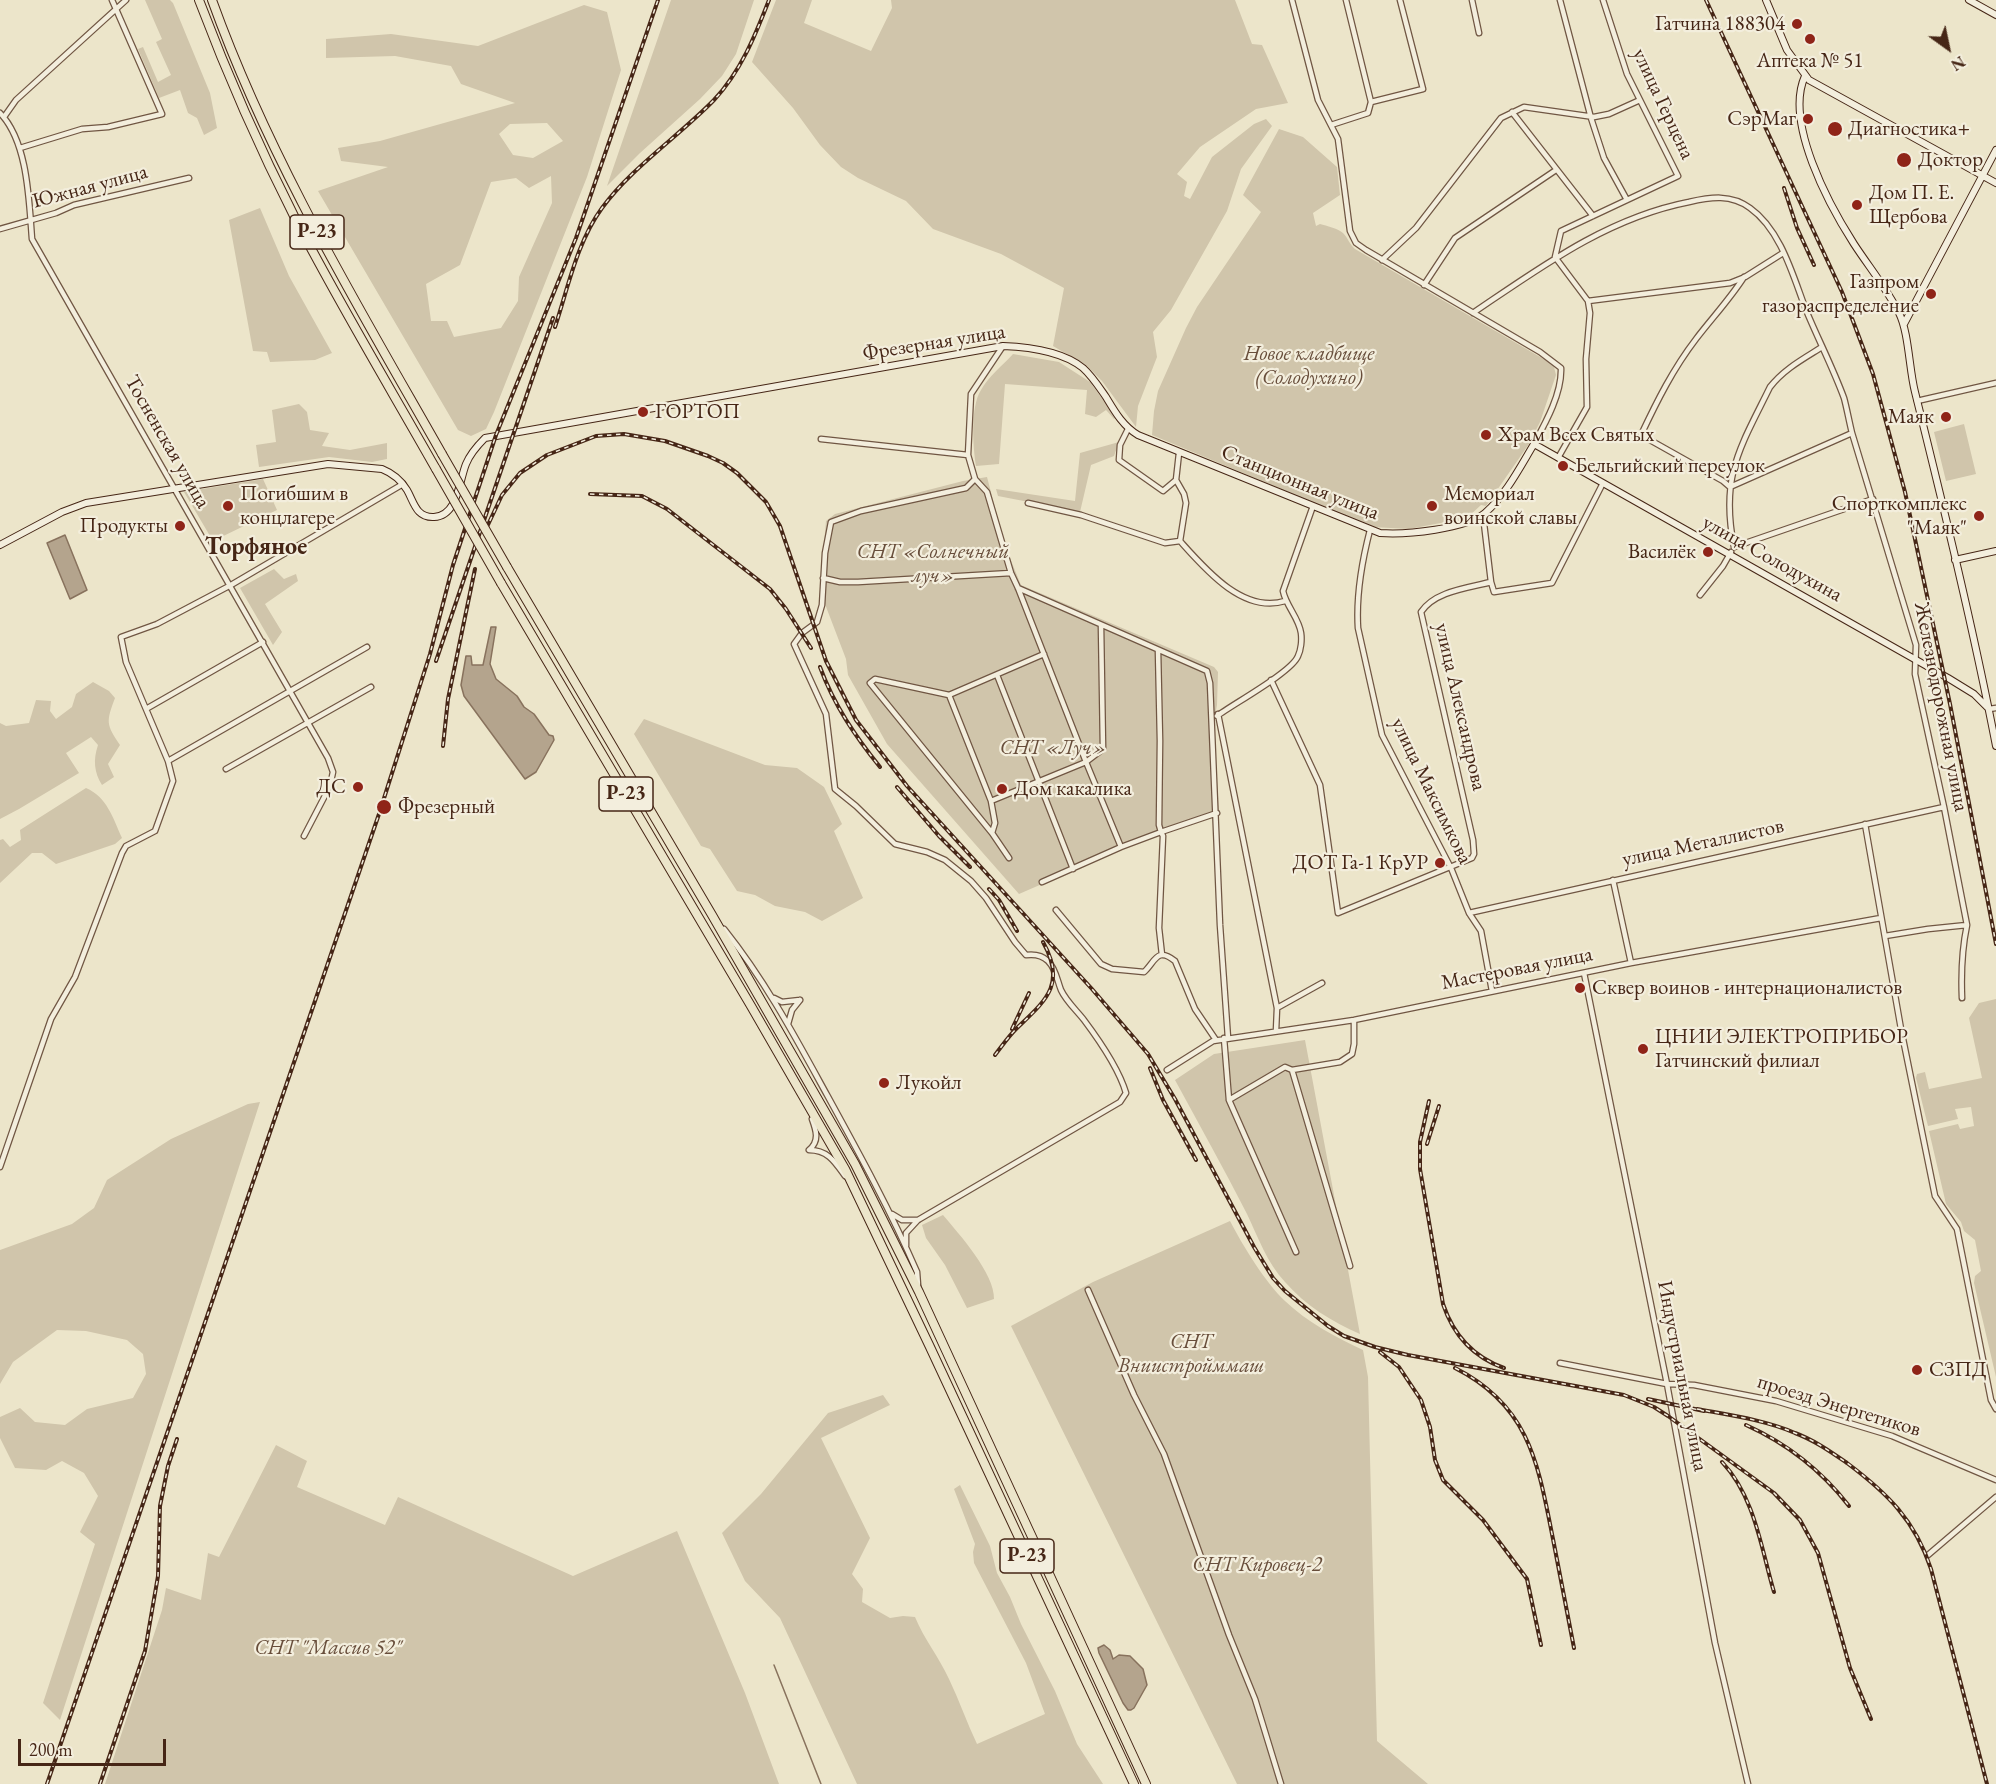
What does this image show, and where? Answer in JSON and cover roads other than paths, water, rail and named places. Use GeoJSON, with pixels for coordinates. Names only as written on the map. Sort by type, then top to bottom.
{"type":"FeatureCollection","features":[{"type":"Feature","properties":{"kind":"highway","name":"Р-23"},"geometry":{"type":"LineString","coordinates":[[198,0],[251,126],[323,271],[501,583],[804,1096],[854,1189],[1134,1784]]}},
{"type":"Feature","properties":{"kind":"highway","name":"Р-23"},"geometry":{"type":"LineString","coordinates":[[212,0],[262,122],[305,210],[507,567],[834,1125],[919,1292],[1146,1784]]}},
{"type":"Feature","properties":{"kind":"street"},"geometry":{"type":"LineString","coordinates":[[20,148],[82,129],[108,127],[162,112],[112,0]]}},
{"type":"Feature","properties":{"kind":"street"},"geometry":{"type":"LineString","coordinates":[[2,115],[126,0]]}},
{"type":"Feature","properties":{"kind":"street","name":"Станционная улица"},"geometry":{"type":"LineString","coordinates":[[1128,429],[1150,441],[1371,530],[1392,534],[1463,524],[1483,514],[1499,499],[1534,444],[1555,398],[1561,368],[1552,359],[1356,243],[1350,231],[1338,138],[1318,100],[1292,0]]}},
{"type":"Feature","properties":{"kind":"street"},"geometry":{"type":"LineString","coordinates":[[1330,125],[1368,113],[1371,102],[1346,0]]}},
{"type":"Feature","properties":{"kind":"street"},"geometry":{"type":"LineString","coordinates":[[1371,102],[1423,89],[1400,0]]}},
{"type":"Feature","properties":{"kind":"street"},"geometry":{"type":"LineString","coordinates":[[1472,0],[1479,33]]}},
{"type":"Feature","properties":{"kind":"street"},"geometry":{"type":"LineString","coordinates":[[1560,0],[1590,117],[1604,158],[1627,200]]}},
{"type":"Feature","properties":{"kind":"street","name":"улица Герцена"},"geometry":{"type":"LineString","coordinates":[[1554,257],[1561,231],[1678,176],[1627,74],[1603,0]]}},
{"type":"Feature","properties":{"kind":"street"},"geometry":{"type":"LineString","coordinates":[[1766,0],[1787,50],[1805,76],[1996,183]]}},
{"type":"Feature","properties":{"kind":"street"},"geometry":{"type":"LineString","coordinates":[[1969,0],[1996,15]]}},
{"type":"Feature","properties":{"kind":"street"},"geometry":{"type":"LineString","coordinates":[[1805,76],[1801,90],[1800,117],[1805,140],[1820,179],[1844,227],[1892,301],[1904,324],[1909,368],[1985,691],[1993,708],[1996,746]]}},
{"type":"Feature","properties":{"kind":"street"},"geometry":{"type":"LineString","coordinates":[[1382,260],[1416,228],[1501,118],[1524,107],[1590,117],[1608,114],[1640,100]]}},
{"type":"Feature","properties":{"kind":"street"},"geometry":{"type":"LineString","coordinates":[[1512,112],[1593,216]]}},
{"type":"Feature","properties":{"kind":"street","name":"Тосненская улица"},"geometry":{"type":"LineString","coordinates":[[2,115],[20,148],[28,192],[32,239],[231,585],[333,772],[330,786],[304,836]]}},
{"type":"Feature","properties":{"kind":"street"},"geometry":{"type":"LineString","coordinates":[[1904,324],[1996,150]]}},
{"type":"Feature","properties":{"kind":"street"},"geometry":{"type":"LineString","coordinates":[[1424,285],[1455,238],[1556,170]]}},
{"type":"Feature","properties":{"kind":"street","name":"Южная улица"},"geometry":{"type":"LineString","coordinates":[[0,229],[74,206],[189,177]]}},
{"type":"Feature","properties":{"kind":"street","name":"Железнодорожная улица"},"geometry":{"type":"LineString","coordinates":[[1473,313],[1554,257],[1612,226],[1656,209],[1702,199],[1726,197],[1751,209],[1770,229],[1783,253],[1844,400],[1916,645],[1915,674],[1967,925],[1962,967],[1962,998]]}},
{"type":"Feature","properties":{"kind":"street"},"geometry":{"type":"LineString","coordinates":[[1588,301],[1730,283],[1783,253]]}},
{"type":"Feature","properties":{"kind":"street"},"geometry":{"type":"LineString","coordinates":[[1554,257],[1588,301],[1590,313],[1586,359],[1587,407],[1558,458]]}},
{"type":"Feature","properties":{"kind":"street"},"geometry":{"type":"LineString","coordinates":[[1730,487],[1641,435],[1664,388],[1695,340],[1744,277]]}},
{"type":"Feature","properties":{"kind":"street"},"geometry":{"type":"LineString","coordinates":[[1003,346],[971,394],[968,455],[975,479],[987,492],[1011,573],[1121,847]]}},
{"type":"Feature","properties":{"kind":"street","name":"Фрезерная улица"},"geometry":{"type":"LineString","coordinates":[[403,484],[416,509],[431,517],[440,516],[453,506],[466,463],[485,438],[1003,346],[1038,350],[1071,360],[1083,368],[1094,380],[1128,429]]}},
{"type":"Feature","properties":{"kind":"street"},"geometry":{"type":"LineString","coordinates":[[1700,595],[1723,567],[1734,547],[1730,524],[1730,487],[1735,460],[1741,445],[1770,387],[1787,369],[1822,347]]}},
{"type":"Feature","properties":{"kind":"street"},"geometry":{"type":"LineString","coordinates":[[1917,401],[1996,383]]}},
{"type":"Feature","properties":{"kind":"street"},"geometry":{"type":"LineString","coordinates":[[1128,429],[1120,445],[1119,460],[1162,491],[1176,480]]}},
{"type":"Feature","properties":{"kind":"street"},"geometry":{"type":"LineString","coordinates":[[1730,487],[1852,433]]}},
{"type":"Feature","properties":{"kind":"street"},"geometry":{"type":"LineString","coordinates":[[821,439],[968,455]]}},
{"type":"Feature","properties":{"kind":"street","name":"улица Солодухина"},"geometry":{"type":"LineString","coordinates":[[1534,444],[1948,678],[1993,708]]}},
{"type":"Feature","properties":{"kind":"street"},"geometry":{"type":"LineString","coordinates":[[1179,453],[1176,480],[1186,503],[1180,541],[1204,569],[1246,598],[1272,605],[1285,601]]}},
{"type":"Feature","properties":{"kind":"street"},"geometry":{"type":"LineString","coordinates":[[0,545],[86,502],[328,464],[382,469],[390,472],[403,484],[231,585],[157,624],[121,637],[126,663],[168,761],[173,782],[155,831],[126,846],[122,853],[75,977],[51,1019],[0,1167]]}},
{"type":"Feature","properties":{"kind":"street"},"geometry":{"type":"LineString","coordinates":[[906,1246],[908,1228],[918,1220],[1120,1102],[1126,1093],[1116,1070],[1087,1024],[1062,991],[1058,977],[1049,962],[1042,956],[1026,955],[986,898],[971,881],[945,860],[927,852],[895,844],[835,789],[826,714],[794,644],[798,637],[817,622],[822,605],[823,578],[831,522],[861,511],[966,488],[975,479]]}},
{"type":"Feature","properties":{"kind":"street"},"geometry":{"type":"LineString","coordinates":[[1483,514],[1494,592],[1552,583],[1603,483]]}},
{"type":"Feature","properties":{"kind":"street"},"geometry":{"type":"LineString","coordinates":[[1734,547],[1873,499]]}},
{"type":"Feature","properties":{"kind":"street"},"geometry":{"type":"LineString","coordinates":[[1029,503],[1081,515],[1165,543],[1180,541]]}},
{"type":"Feature","properties":{"kind":"street"},"geometry":{"type":"LineString","coordinates":[[1212,719],[1272,680],[1298,657],[1301,632],[1285,601],[1283,591],[1313,506]]}},
{"type":"Feature","properties":{"kind":"street","name":"улица Максимкова"},"geometry":{"type":"LineString","coordinates":[[1371,530],[1364,554],[1357,616],[1382,735],[1484,939],[1492,991]]}},
{"type":"Feature","properties":{"kind":"street"},"geometry":{"type":"LineString","coordinates":[[1955,560],[1996,551]]}},
{"type":"Feature","properties":{"kind":"street"},"geometry":{"type":"LineString","coordinates":[[823,578],[840,582],[858,582],[1011,573]]}},
{"type":"Feature","properties":{"kind":"street","name":"улица Александрова"},"geometry":{"type":"LineString","coordinates":[[1450,868],[1472,858],[1473,840],[1421,612],[1426,604],[1435,598],[1491,582]]}},
{"type":"Feature","properties":{"kind":"street"},"geometry":{"type":"LineString","coordinates":[[1018,588],[1207,670],[1210,683],[1217,813],[1229,1100],[1296,1252]]}},
{"type":"Feature","properties":{"kind":"street"},"geometry":{"type":"LineString","coordinates":[[991,801],[1086,762],[1103,749],[1101,625]]}},
{"type":"Feature","properties":{"kind":"street"},"geometry":{"type":"LineString","coordinates":[[146,709],[263,642]]}},
{"type":"Feature","properties":{"kind":"street"},"geometry":{"type":"LineString","coordinates":[[168,761],[367,647]]}},
{"type":"Feature","properties":{"kind":"street"},"geometry":{"type":"LineString","coordinates":[[1158,650],[1159,825],[1163,836],[1159,928],[1162,956]]}},
{"type":"Feature","properties":{"kind":"street"},"geometry":{"type":"LineString","coordinates":[[1009,858],[992,833],[870,683],[875,679],[949,695],[1044,654]]}},
{"type":"Feature","properties":{"kind":"street"},"geometry":{"type":"LineString","coordinates":[[996,675],[1073,869]]}},
{"type":"Feature","properties":{"kind":"street"},"geometry":{"type":"LineString","coordinates":[[1272,680],[1320,785],[1338,913],[1450,868]]}},
{"type":"Feature","properties":{"kind":"street"},"geometry":{"type":"LineString","coordinates":[[226,769],[371,687]]}},
{"type":"Feature","properties":{"kind":"street"},"geometry":{"type":"LineString","coordinates":[[1974,694],[1980,695],[1985,691]]}},
{"type":"Feature","properties":{"kind":"street"},"geometry":{"type":"LineString","coordinates":[[949,695],[991,801],[995,823],[992,833]]}},
{"type":"Feature","properties":{"kind":"street"},"geometry":{"type":"LineString","coordinates":[[1218,714],[1277,1008],[1276,1031]]}},
{"type":"Feature","properties":{"kind":"street","name":"улица Металлистов"},"geometry":{"type":"LineString","coordinates":[[1469,913],[1944,807]]}},
{"type":"Feature","properties":{"kind":"street"},"geometry":{"type":"LineString","coordinates":[[1042,882],[1121,847],[1217,813]]}},
{"type":"Feature","properties":{"kind":"street"},"geometry":{"type":"LineString","coordinates":[[1865,824],[1935,1196],[1957,1229],[1991,1400],[1996,1409]]}},
{"type":"Feature","properties":{"kind":"street"},"geometry":{"type":"LineString","coordinates":[[1613,880],[1631,963]]}},
{"type":"Feature","properties":{"kind":"street"},"geometry":{"type":"LineString","coordinates":[[1056,910],[1097,961],[1112,969],[1144,972],[1153,959],[1169,956],[1175,961],[1195,1009],[1216,1040]]}},
{"type":"Feature","properties":{"kind":"street"},"geometry":{"type":"LineString","coordinates":[[712,915],[750,962],[788,1024],[891,1212],[918,1272],[919,1292]]}},
{"type":"Feature","properties":{"kind":"street","name":"Мастеровая улица"},"geometry":{"type":"LineString","coordinates":[[1167,1070],[1216,1040],[1353,1020],[1631,963],[1881,918]]}},
{"type":"Feature","properties":{"kind":"street"},"geometry":{"type":"LineString","coordinates":[[1885,936],[1967,925]]}},
{"type":"Feature","properties":{"kind":"street","name":"Индустриальная улица"},"geometry":{"type":"LineString","coordinates":[[1584,974],[1667,1384],[1715,1643],[1748,1784]]}},
{"type":"Feature","properties":{"kind":"street"},"geometry":{"type":"LineString","coordinates":[[1277,1008],[1322,983]]}},
{"type":"Feature","properties":{"kind":"street"},"geometry":{"type":"LineString","coordinates":[[772,997],[782,1002],[800,1000],[792,1010],[788,1024]]}},
{"type":"Feature","properties":{"kind":"street"},"geometry":{"type":"LineString","coordinates":[[1229,1100],[1284,1067],[1292,1070],[1340,1062],[1352,1054],[1353,1020]]}},
{"type":"Feature","properties":{"kind":"street"},"geometry":{"type":"LineString","coordinates":[[1292,1070],[1350,1266]]}},
{"type":"Feature","properties":{"kind":"street"},"geometry":{"type":"LineString","coordinates":[[804,1096],[817,1136],[815,1144],[809,1150],[827,1154],[854,1189]]}},
{"type":"Feature","properties":{"kind":"street"},"geometry":{"type":"LineString","coordinates":[[891,1212],[902,1220],[918,1220]]}},
{"type":"Feature","properties":{"kind":"street"},"geometry":{"type":"LineString","coordinates":[[1088,1290],[1130,1386],[1164,1454],[1229,1635],[1255,1699],[1281,1784]]}},
{"type":"Feature","properties":{"kind":"street","name":"проезд Энергетиков"},"geometry":{"type":"LineString","coordinates":[[1560,1363],[1667,1384],[1694,1385],[1776,1401],[1892,1437],[1996,1480]]}},
{"type":"Feature","properties":{"kind":"street"},"geometry":{"type":"LineString","coordinates":[[1928,1555],[1996,1497]]}},
{"type":"Feature","properties":{"kind":"waterway"},"geometry":{"type":"LineString","coordinates":[[774,1665],[821,1784]]}},
{"type":"Feature","properties":{"kind":"railway"},"geometry":{"type":"LineString","coordinates":[[47,1784],[379,814],[430,654],[453,565],[496,435],[576,238],[658,0]]}},
{"type":"Feature","properties":{"kind":"railway"},"geometry":{"type":"LineString","coordinates":[[555,327],[580,250],[593,221],[627,179],[724,89],[746,53],[769,0]]}},
{"type":"Feature","properties":{"kind":"railway"},"geometry":{"type":"LineString","coordinates":[[1706,0],[1842,292],[1873,374],[1905,492],[1950,704],[1996,944]]}},
{"type":"Feature","properties":{"kind":"railway"},"geometry":{"type":"LineString","coordinates":[[1784,188],[1797,228],[1814,265]]}},
{"type":"Feature","properties":{"kind":"railway"},"geometry":{"type":"LineString","coordinates":[[436,661],[553,318]]}},
{"type":"Feature","properties":{"kind":"railway"},"geometry":{"type":"LineString","coordinates":[[486,529],[502,495],[520,473],[547,455],[596,436],[624,434],[665,441],[708,456],[737,473],[766,502],[780,526],[826,661],[856,720],[907,786],[1092,989],[1148,1054],[1273,1278],[1285,1291],[1328,1326],[1344,1336],[1375,1347],[1624,1395],[1654,1407],[1774,1493],[1800,1520],[1818,1553],[1850,1668],[1871,1719]]}},
{"type":"Feature","properties":{"kind":"railway"},"geometry":{"type":"LineString","coordinates":[[590,494],[642,496],[667,509],[770,589],[811,648]]}},
{"type":"Feature","properties":{"kind":"railway"},"geometry":{"type":"LineString","coordinates":[[443,746],[448,699],[475,569]]}},
{"type":"Feature","properties":{"kind":"railway"},"geometry":{"type":"LineString","coordinates":[[820,667],[846,720],[880,767]]}},
{"type":"Feature","properties":{"kind":"railway"},"geometry":{"type":"LineString","coordinates":[[897,787],[939,836],[970,867]]}},
{"type":"Feature","properties":{"kind":"railway"},"geometry":{"type":"LineString","coordinates":[[989,889],[999,900],[1017,931]]}},
{"type":"Feature","properties":{"kind":"railway"},"geometry":{"type":"LineString","coordinates":[[995,1055],[1013,1032],[1044,1001],[1049,991],[1053,981],[1053,970],[1043,942]]}},
{"type":"Feature","properties":{"kind":"railway"},"geometry":{"type":"LineString","coordinates":[[1012,1029],[1029,993]]}},
{"type":"Feature","properties":{"kind":"railway"},"geometry":{"type":"LineString","coordinates":[[1150,1068],[1163,1100],[1196,1160]]}},
{"type":"Feature","properties":{"kind":"railway"},"geometry":{"type":"LineString","coordinates":[[1429,1101],[1420,1142],[1420,1169],[1443,1304],[1452,1325],[1466,1343],[1483,1358],[1504,1368]]}},
{"type":"Feature","properties":{"kind":"railway"},"geometry":{"type":"LineString","coordinates":[[1427,1144],[1439,1106]]}},
{"type":"Feature","properties":{"kind":"railway"},"geometry":{"type":"LineString","coordinates":[[1380,1352],[1399,1367],[1421,1400],[1430,1427],[1435,1460],[1443,1480],[1483,1520],[1527,1579],[1541,1645]]}},
{"type":"Feature","properties":{"kind":"railway"},"geometry":{"type":"LineString","coordinates":[[1455,1368],[1480,1383],[1500,1400],[1515,1419],[1526,1440],[1542,1486],[1574,1648]]}},
{"type":"Feature","properties":{"kind":"railway"},"geometry":{"type":"LineString","coordinates":[[1648,1399],[1704,1411]]}},
{"type":"Feature","properties":{"kind":"railway"},"geometry":{"type":"LineString","coordinates":[[1697,1409],[1759,1421],[1809,1439],[1847,1463],[1875,1485],[1898,1509],[1917,1536],[1931,1569],[1987,1784]]}},
{"type":"Feature","properties":{"kind":"railway"},"geometry":{"type":"LineString","coordinates":[[1746,1425],[1790,1449],[1803,1459],[1849,1506]]}},
{"type":"Feature","properties":{"kind":"railway"},"geometry":{"type":"LineString","coordinates":[[100,1784],[145,1651],[158,1576],[160,1506],[168,1466],[177,1439]]}},
{"type":"Feature","properties":{"kind":"railway"},"geometry":{"type":"LineString","coordinates":[[1722,1462],[1733,1476],[1750,1507],[1774,1592]]}},
{"type":"Feature","properties":{"kind":"place","name":"Гатчина 188304"},"geometry":{"type":"Point","coordinates":[1797,24]}},
{"type":"Feature","properties":{"kind":"place","name":"Аптека № 51"},"geometry":{"type":"Point","coordinates":[1810,39]}},
{"type":"Feature","properties":{"kind":"place","name":"СэрМаг"},"geometry":{"type":"Point","coordinates":[1808,119]}},
{"type":"Feature","properties":{"kind":"place","name":"Диагностика+"},"geometry":{"type":"Point","coordinates":[1835,129]}},
{"type":"Feature","properties":{"kind":"place","name":"Доктор"},"geometry":{"type":"Point","coordinates":[1904,160]}},
{"type":"Feature","properties":{"kind":"place","name":"Дом П. Е. Щербова"},"geometry":{"type":"Point","coordinates":[1857,205]}},
{"type":"Feature","properties":{"kind":"place","name":"Газпром газораспределение"},"geometry":{"type":"Point","coordinates":[1931,294]}},
{"type":"Feature","properties":{"kind":"place","name":"ГОРТОП"},"geometry":{"type":"Point","coordinates":[643,412]}},
{"type":"Feature","properties":{"kind":"place","name":"Маяк"},"geometry":{"type":"Point","coordinates":[1946,417]}},
{"type":"Feature","properties":{"kind":"place","name":"Храм Всех Святых"},"geometry":{"type":"Point","coordinates":[1486,435]}},
{"type":"Feature","properties":{"kind":"place","name":"Бельгийский переулок"},"geometry":{"type":"Point","coordinates":[1563,466]}},
{"type":"Feature","properties":{"kind":"place","name":"Погибшим в концлагере"},"geometry":{"type":"Point","coordinates":[228,506]}},
{"type":"Feature","properties":{"kind":"place","name":"Мемориал воинской славы"},"geometry":{"type":"Point","coordinates":[1432,506]}},
{"type":"Feature","properties":{"kind":"place","name":"Спорткомплекс \"Маяк\""},"geometry":{"type":"Point","coordinates":[1979,516]}},
{"type":"Feature","properties":{"kind":"place","name":"Продукты"},"geometry":{"type":"Point","coordinates":[180,526]}},
{"type":"Feature","properties":{"kind":"place","name":"Василёк"},"geometry":{"type":"Point","coordinates":[1708,552]}},
{"type":"Feature","properties":{"kind":"place","name":"ДС"},"geometry":{"type":"Point","coordinates":[358,787]}},
{"type":"Feature","properties":{"kind":"place","name":"Дом какалика"},"geometry":{"type":"Point","coordinates":[1002,789]}},
{"type":"Feature","properties":{"kind":"place","name":"Фрезерный"},"geometry":{"type":"Point","coordinates":[384,807]}},
{"type":"Feature","properties":{"kind":"place","name":"ДОТ Га-1 КрУР"},"geometry":{"type":"Point","coordinates":[1440,863]}},
{"type":"Feature","properties":{"kind":"place","name":"Сквер воинов - интернационалистов"},"geometry":{"type":"Point","coordinates":[1580,988]}},
{"type":"Feature","properties":{"kind":"place","name":"ЦНИИ ЭЛЕКТРОПРИБОР Гатчинский филиал"},"geometry":{"type":"Point","coordinates":[1643,1049]}},
{"type":"Feature","properties":{"kind":"place","name":"Лукойл"},"geometry":{"type":"Point","coordinates":[884,1083]}},
{"type":"Feature","properties":{"kind":"place","name":"СЗПД"},"geometry":{"type":"Point","coordinates":[1917,1370]}},
{"type":"Feature","properties":{"kind":"district","name":"Торфяное"},"geometry":{"type":"Point","coordinates":[256,547]}},
{"type":"Feature","properties":{"kind":"park label","name":"Новое кладбище (Солодухино)"},"geometry":{"type":"Point","coordinates":[1309,366]}},
{"type":"Feature","properties":{"kind":"park label","name":"СНТ «Солнечный луч»"},"geometry":{"type":"Point","coordinates":[933,564]}},
{"type":"Feature","properties":{"kind":"park label","name":"СНТ «Луч»"},"geometry":{"type":"Point","coordinates":[1053,748]}},
{"type":"Feature","properties":{"kind":"park label","name":"СНТ Вниистройммаш"},"geometry":{"type":"Point","coordinates":[1191,1354]}},
{"type":"Feature","properties":{"kind":"park label","name":"СНТ Кировец-2"},"geometry":{"type":"Point","coordinates":[1257,1565]}},
{"type":"Feature","properties":{"kind":"park label","name":"СНТ \"Массив 52\""},"geometry":{"type":"Point","coordinates":[328,1648]}}]}
